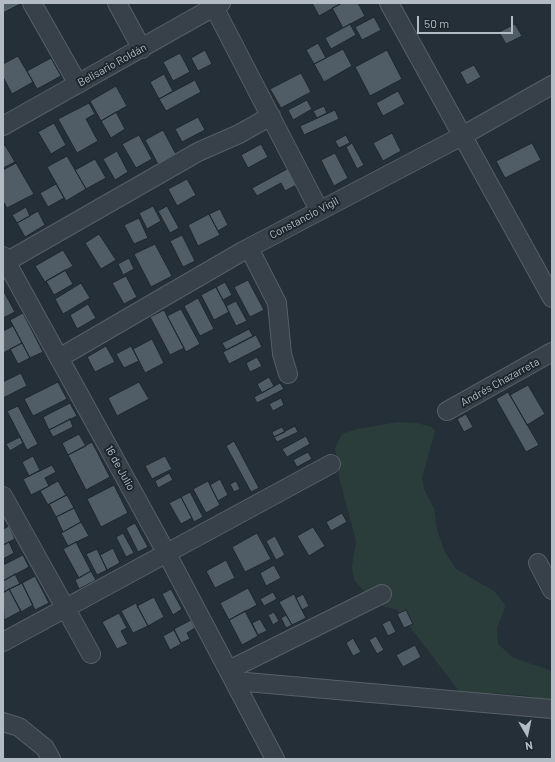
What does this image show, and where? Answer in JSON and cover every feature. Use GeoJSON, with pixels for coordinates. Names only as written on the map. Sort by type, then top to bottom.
{"type":"FeatureCollection","features":[{"type":"Feature","properties":{"kind":"street"},"geometry":{"type":"LineString","coordinates":[[32,3],[78,84]]}},
{"type":"Feature","properties":{"kind":"street"},"geometry":{"type":"LineString","coordinates":[[117,3],[142,49]]}},
{"type":"Feature","properties":{"kind":"street"},"geometry":{"type":"LineString","coordinates":[[389,3],[552,298]]}},
{"type":"Feature","properties":{"kind":"street"},"geometry":{"type":"LineString","coordinates":[[217,5],[319,210]]}},
{"type":"Feature","properties":{"kind":"street","name":"Belisario Roldán"},"geometry":{"type":"LineString","coordinates":[[3,126],[142,49],[217,5]]}},
{"type":"Feature","properties":{"kind":"street","name":"Constancio Vigil"},"geometry":{"type":"LineString","coordinates":[[59,358],[249,248],[462,136],[552,85]]}},
{"type":"Feature","properties":{"kind":"street"},"geometry":{"type":"LineString","coordinates":[[5,259],[198,152],[239,134],[271,116]]}},
{"type":"Feature","properties":{"kind":"street"},"geometry":{"type":"LineString","coordinates":[[249,248],[277,303],[282,354],[288,374]]}},
{"type":"Feature","properties":{"kind":"street","name":"16 de Julio"},"geometry":{"type":"LineString","coordinates":[[5,259],[167,554],[275,759]]}},
{"type":"Feature","properties":{"kind":"street","name":"Andrés Chazarreta"},"geometry":{"type":"LineString","coordinates":[[447,411],[552,352]]}},
{"type":"Feature","properties":{"kind":"street"},"geometry":{"type":"LineString","coordinates":[[3,642],[330,464]]}},
{"type":"Feature","properties":{"kind":"street"},"geometry":{"type":"LineString","coordinates":[[3,496],[91,654]]}},
{"type":"Feature","properties":{"kind":"street"},"geometry":{"type":"LineString","coordinates":[[538,563],[552,590]]}},
{"type":"Feature","properties":{"kind":"street"},"geometry":{"type":"LineString","coordinates":[[232,676],[382,594]]}},
{"type":"Feature","properties":{"kind":"street"},"geometry":{"type":"LineString","coordinates":[[232,676],[552,709]]}},
{"type":"Feature","properties":{"kind":"street"},"geometry":{"type":"LineString","coordinates":[[3,722],[19,728],[45,748],[51,759]]}},
{"type":"Feature","properties":{"kind":"green space"},"geometry":{"type":"Polygon","coordinates":[[[398,422],[417,423],[432,427],[435,431],[422,478],[424,489],[434,508],[437,530],[445,552],[456,569],[494,591],[504,603],[505,608],[497,628],[498,644],[514,658],[552,671],[552,707],[529,696],[493,693],[475,695],[459,691],[397,610],[375,604],[354,580],[352,566],[356,541],[340,481],[335,448],[342,434],[357,429],[398,422]]]}},
{"type":"Feature","properties":{"kind":"building"},"geometry":{"type":"Polygon","coordinates":[[[3,3],[22,3],[3,13],[3,3]]]}},
{"type":"Feature","properties":{"kind":"building"},"geometry":{"type":"Polygon","coordinates":[[[312,3],[342,3],[319,16],[312,3]]]}},
{"type":"Feature","properties":{"kind":"building"},"geometry":{"type":"Polygon","coordinates":[[[342,3],[358,3],[365,16],[343,28],[332,8],[342,3]]]}},
{"type":"Feature","properties":{"kind":"building"},"geometry":{"type":"Polygon","coordinates":[[[374,17],[381,30],[362,40],[355,27],[374,17]]]}},
{"type":"Feature","properties":{"kind":"building"},"geometry":{"type":"Polygon","coordinates":[[[350,24],[356,35],[331,49],[325,38],[350,24]]]}},
{"type":"Feature","properties":{"kind":"building"},"geometry":{"type":"Polygon","coordinates":[[[515,24],[522,36],[506,44],[499,32],[515,24]]]}},
{"type":"Feature","properties":{"kind":"building"},"geometry":{"type":"Polygon","coordinates":[[[318,43],[326,58],[314,64],[306,50],[318,43]]]}},
{"type":"Feature","properties":{"kind":"building"},"geometry":{"type":"Polygon","coordinates":[[[343,49],[352,66],[324,82],[314,64],[343,49]]]}},
{"type":"Feature","properties":{"kind":"building"},"geometry":{"type":"Polygon","coordinates":[[[205,50],[212,64],[198,71],[191,58],[205,50]]]}},
{"type":"Feature","properties":{"kind":"building"},"geometry":{"type":"Polygon","coordinates":[[[387,50],[402,79],[370,96],[355,67],[387,50]]]}},
{"type":"Feature","properties":{"kind":"building"},"geometry":{"type":"Polygon","coordinates":[[[180,53],[190,72],[173,81],[163,62],[180,53]]]}},
{"type":"Feature","properties":{"kind":"building"},"geometry":{"type":"Polygon","coordinates":[[[18,56],[33,82],[12,94],[3,77],[3,64],[18,56]]]}},
{"type":"Feature","properties":{"kind":"building"},"geometry":{"type":"Polygon","coordinates":[[[51,58],[61,76],[37,89],[27,71],[51,58]]]}},
{"type":"Feature","properties":{"kind":"building"},"geometry":{"type":"Polygon","coordinates":[[[474,65],[481,77],[467,85],[460,72],[474,65]]]}},
{"type":"Feature","properties":{"kind":"building"},"geometry":{"type":"Polygon","coordinates":[[[301,73],[311,92],[281,108],[270,89],[301,73]]]}},
{"type":"Feature","properties":{"kind":"building"},"geometry":{"type":"Polygon","coordinates":[[[164,74],[173,91],[159,99],[150,82],[164,74]]]}},
{"type":"Feature","properties":{"kind":"building"},"geometry":{"type":"Polygon","coordinates":[[[195,80],[201,92],[166,111],[159,99],[195,80]]]}},
{"type":"Feature","properties":{"kind":"building"},"geometry":{"type":"Polygon","coordinates":[[[116,86],[127,106],[101,121],[90,101],[116,86]]]}},
{"type":"Feature","properties":{"kind":"building"},"geometry":{"type":"Polygon","coordinates":[[[398,91],[405,104],[383,116],[376,103],[398,91]]]}},
{"type":"Feature","properties":{"kind":"building"},"geometry":{"type":"Polygon","coordinates":[[[307,100],[312,109],[293,120],[288,110],[307,100]]]}},
{"type":"Feature","properties":{"kind":"building"},"geometry":{"type":"Polygon","coordinates":[[[89,103],[95,114],[86,119],[98,141],[77,153],[58,119],[89,103]]]}},
{"type":"Feature","properties":{"kind":"building"},"geometry":{"type":"Polygon","coordinates":[[[324,106],[327,113],[317,118],[313,111],[324,106]]]}},
{"type":"Feature","properties":{"kind":"building"},"geometry":{"type":"Polygon","coordinates":[[[335,110],[339,119],[304,135],[300,126],[335,110]]]}},
{"type":"Feature","properties":{"kind":"building"},"geometry":{"type":"Polygon","coordinates":[[[116,112],[125,129],[111,138],[101,121],[116,112]]]}},
{"type":"Feature","properties":{"kind":"building"},"geometry":{"type":"Polygon","coordinates":[[[198,117],[205,130],[182,142],[175,129],[198,117]]]}},
{"type":"Feature","properties":{"kind":"building"},"geometry":{"type":"Polygon","coordinates":[[[54,123],[66,145],[51,154],[38,132],[54,123]]]}},
{"type":"Feature","properties":{"kind":"building"},"geometry":{"type":"Polygon","coordinates":[[[163,130],[177,156],[159,166],[145,140],[163,130]]]}},
{"type":"Feature","properties":{"kind":"building"},"geometry":{"type":"Polygon","coordinates":[[[392,133],[401,151],[383,161],[373,143],[392,133]]]}},
{"type":"Feature","properties":{"kind":"building"},"geometry":{"type":"Polygon","coordinates":[[[139,135],[152,159],[136,168],[122,144],[139,135]]]}},
{"type":"Feature","properties":{"kind":"building"},"geometry":{"type":"Polygon","coordinates":[[[346,135],[350,143],[339,148],[335,141],[346,135]]]}},
{"type":"Feature","properties":{"kind":"building"},"geometry":{"type":"Polygon","coordinates":[[[352,143],[364,165],[357,169],[346,147],[352,143]]]}},
{"type":"Feature","properties":{"kind":"building"},"geometry":{"type":"Polygon","coordinates":[[[532,143],[541,160],[505,178],[496,161],[532,143]]]}},
{"type":"Feature","properties":{"kind":"building"},"geometry":{"type":"Polygon","coordinates":[[[261,144],[268,157],[248,168],[241,155],[261,144]]]}},
{"type":"Feature","properties":{"kind":"building"},"geometry":{"type":"Polygon","coordinates":[[[5,145],[15,162],[3,168],[3,146],[5,145]]]}},
{"type":"Feature","properties":{"kind":"building"},"geometry":{"type":"Polygon","coordinates":[[[117,151],[128,172],[115,180],[103,159],[117,151]]]}},
{"type":"Feature","properties":{"kind":"building"},"geometry":{"type":"Polygon","coordinates":[[[335,153],[348,178],[334,186],[321,160],[335,153]]]}},
{"type":"Feature","properties":{"kind":"building"},"geometry":{"type":"Polygon","coordinates":[[[67,156],[86,189],[66,201],[47,167],[67,156]]]}},
{"type":"Feature","properties":{"kind":"building"},"geometry":{"type":"Polygon","coordinates":[[[95,159],[106,178],[86,189],[75,170],[95,159]]]}},
{"type":"Feature","properties":{"kind":"building"},"geometry":{"type":"Polygon","coordinates":[[[16,163],[34,194],[7,208],[3,201],[3,170],[16,163]]]}},
{"type":"Feature","properties":{"kind":"building"},"geometry":{"type":"Polygon","coordinates":[[[289,168],[298,184],[285,191],[281,183],[257,196],[252,188],[289,168]]]}},
{"type":"Feature","properties":{"kind":"building"},"geometry":{"type":"Polygon","coordinates":[[[187,179],[196,195],[177,206],[168,189],[187,179]]]}},
{"type":"Feature","properties":{"kind":"building"},"geometry":{"type":"Polygon","coordinates":[[[56,184],[64,198],[48,207],[40,193],[56,184]]]}},
{"type":"Feature","properties":{"kind":"building"},"geometry":{"type":"Polygon","coordinates":[[[153,206],[161,221],[147,229],[139,213],[153,206]]]}},
{"type":"Feature","properties":{"kind":"building"},"geometry":{"type":"Polygon","coordinates":[[[167,206],[179,228],[170,233],[158,211],[167,206]]]}},
{"type":"Feature","properties":{"kind":"building"},"geometry":{"type":"Polygon","coordinates":[[[26,207],[30,216],[17,223],[12,215],[26,207]]]}},
{"type":"Feature","properties":{"kind":"building"},"geometry":{"type":"Polygon","coordinates":[[[220,209],[228,225],[218,231],[209,214],[220,209]]]}},
{"type":"Feature","properties":{"kind":"building"},"geometry":{"type":"Polygon","coordinates":[[[38,211],[45,225],[25,237],[17,223],[38,211]]]}},
{"type":"Feature","properties":{"kind":"building"},"geometry":{"type":"Polygon","coordinates":[[[209,214],[220,235],[198,246],[188,225],[209,214]]]}},
{"type":"Feature","properties":{"kind":"building"},"geometry":{"type":"Polygon","coordinates":[[[139,218],[148,238],[134,244],[124,225],[139,218]]]}},
{"type":"Feature","properties":{"kind":"building"},"geometry":{"type":"Polygon","coordinates":[[[99,234],[116,260],[101,269],[85,243],[99,234]]]}},
{"type":"Feature","properties":{"kind":"building"},"geometry":{"type":"Polygon","coordinates":[[[182,235],[195,261],[183,267],[170,241],[182,235]]]}},
{"type":"Feature","properties":{"kind":"building"},"geometry":{"type":"Polygon","coordinates":[[[155,244],[172,276],[151,287],[134,254],[155,244]]]}},
{"type":"Feature","properties":{"kind":"building"},"geometry":{"type":"Polygon","coordinates":[[[63,250],[73,266],[45,282],[35,266],[63,250]]]}},
{"type":"Feature","properties":{"kind":"building"},"geometry":{"type":"Polygon","coordinates":[[[129,258],[134,269],[123,275],[118,264],[129,258]]]}},
{"type":"Feature","properties":{"kind":"building"},"geometry":{"type":"Polygon","coordinates":[[[65,270],[73,284],[54,295],[46,281],[65,270]]]}},
{"type":"Feature","properties":{"kind":"building"},"geometry":{"type":"Polygon","coordinates":[[[126,276],[137,297],[124,304],[112,283],[126,276]]]}},
{"type":"Feature","properties":{"kind":"building"},"geometry":{"type":"Polygon","coordinates":[[[248,280],[264,310],[250,317],[234,287],[248,280]]]}},
{"type":"Feature","properties":{"kind":"building"},"geometry":{"type":"Polygon","coordinates":[[[225,282],[232,295],[223,300],[216,287],[225,282]]]}},
{"type":"Feature","properties":{"kind":"building"},"geometry":{"type":"Polygon","coordinates":[[[81,283],[90,298],[63,314],[55,299],[81,283]]]}},
{"type":"Feature","properties":{"kind":"building"},"geometry":{"type":"Polygon","coordinates":[[[216,287],[229,312],[214,320],[201,295],[216,287]]]}},
{"type":"Feature","properties":{"kind":"building"},"geometry":{"type":"Polygon","coordinates":[[[3,290],[15,312],[3,318],[3,290]]]}},
{"type":"Feature","properties":{"kind":"building"},"geometry":{"type":"Polygon","coordinates":[[[198,298],[214,329],[200,336],[184,306],[198,298]]]}},
{"type":"Feature","properties":{"kind":"building"},"geometry":{"type":"Polygon","coordinates":[[[236,301],[247,321],[236,326],[226,306],[236,301]]]}},
{"type":"Feature","properties":{"kind":"building"},"geometry":{"type":"Polygon","coordinates":[[[88,304],[96,318],[77,329],[70,315],[88,304]]]}},
{"type":"Feature","properties":{"kind":"building"},"geometry":{"type":"Polygon","coordinates":[[[181,309],[200,344],[186,352],[167,316],[181,309]]]}},
{"type":"Feature","properties":{"kind":"building"},"geometry":{"type":"Polygon","coordinates":[[[164,310],[184,348],[170,355],[150,317],[164,310]]]}},
{"type":"Feature","properties":{"kind":"building"},"geometry":{"type":"Polygon","coordinates":[[[23,313],[43,352],[30,358],[10,320],[23,313]]]}},
{"type":"Feature","properties":{"kind":"building"},"geometry":{"type":"Polygon","coordinates":[[[13,326],[22,343],[3,353],[3,331],[13,326]]]}},
{"type":"Feature","properties":{"kind":"building"},"geometry":{"type":"Polygon","coordinates":[[[249,329],[253,336],[226,350],[222,343],[249,329]]]}},
{"type":"Feature","properties":{"kind":"building"},"geometry":{"type":"Polygon","coordinates":[[[256,335],[262,347],[229,364],[223,352],[256,335]]]}},
{"type":"Feature","properties":{"kind":"building"},"geometry":{"type":"Polygon","coordinates":[[[152,339],[164,363],[145,373],[133,349],[152,339]]]}},
{"type":"Feature","properties":{"kind":"building"},"geometry":{"type":"Polygon","coordinates":[[[22,343],[30,358],[18,364],[10,349],[22,343]]]}},
{"type":"Feature","properties":{"kind":"building"},"geometry":{"type":"Polygon","coordinates":[[[106,346],[115,362],[95,372],[87,357],[106,346]]]}},
{"type":"Feature","properties":{"kind":"building"},"geometry":{"type":"Polygon","coordinates":[[[131,346],[139,361],[124,368],[116,354],[131,346]]]}},
{"type":"Feature","properties":{"kind":"building"},"geometry":{"type":"Polygon","coordinates":[[[257,357],[262,366],[250,372],[246,363],[257,357]]]}},
{"type":"Feature","properties":{"kind":"building"},"geometry":{"type":"Polygon","coordinates":[[[21,373],[27,386],[3,398],[3,382],[21,373]]]}},
{"type":"Feature","properties":{"kind":"building"},"geometry":{"type":"Polygon","coordinates":[[[269,377],[274,386],[262,393],[257,384],[269,377]]]}},
{"type":"Feature","properties":{"kind":"building"},"geometry":{"type":"Polygon","coordinates":[[[58,382],[67,399],[33,416],[24,399],[58,382]]]}},
{"type":"Feature","properties":{"kind":"building"},"geometry":{"type":"Polygon","coordinates":[[[139,382],[149,399],[117,416],[108,398],[139,382]]]}},
{"type":"Feature","properties":{"kind":"building"},"geometry":{"type":"Polygon","coordinates":[[[280,383],[284,389],[257,403],[254,397],[280,383]]]}},
{"type":"Feature","properties":{"kind":"building"},"geometry":{"type":"Polygon","coordinates":[[[528,385],[545,414],[527,425],[510,395],[528,385]]]}},
{"type":"Feature","properties":{"kind":"building"},"geometry":{"type":"Polygon","coordinates":[[[508,392],[539,445],[526,452],[496,399],[508,392]]]}},
{"type":"Feature","properties":{"kind":"building"},"geometry":{"type":"Polygon","coordinates":[[[281,398],[284,405],[273,411],[269,404],[281,398]]]}},
{"type":"Feature","properties":{"kind":"building"},"geometry":{"type":"Polygon","coordinates":[[[70,403],[77,416],[49,430],[43,417],[70,403]]]}},
{"type":"Feature","properties":{"kind":"building"},"geometry":{"type":"Polygon","coordinates":[[[18,406],[38,444],[27,450],[7,411],[18,406]]]}},
{"type":"Feature","properties":{"kind":"building"},"geometry":{"type":"Polygon","coordinates":[[[466,414],[473,427],[464,432],[457,419],[466,414]]]}},
{"type":"Feature","properties":{"kind":"building"},"geometry":{"type":"Polygon","coordinates":[[[70,419],[73,427],[53,437],[49,430],[70,419]]]}},
{"type":"Feature","properties":{"kind":"building"},"geometry":{"type":"Polygon","coordinates":[[[295,426],[298,432],[277,442],[274,437],[295,426]]]}},
{"type":"Feature","properties":{"kind":"building"},"geometry":{"type":"Polygon","coordinates":[[[282,427],[285,432],[274,437],[272,432],[282,427]]]}},
{"type":"Feature","properties":{"kind":"building"},"geometry":{"type":"Polygon","coordinates":[[[79,434],[86,446],[68,455],[62,443],[79,434]]]}},
{"type":"Feature","properties":{"kind":"building"},"geometry":{"type":"Polygon","coordinates":[[[306,436],[310,444],[287,457],[282,449],[306,436]]]}},
{"type":"Feature","properties":{"kind":"building"},"geometry":{"type":"Polygon","coordinates":[[[20,437],[23,443],[10,451],[6,444],[20,437]]]}},
{"type":"Feature","properties":{"kind":"building"},"geometry":{"type":"Polygon","coordinates":[[[234,441],[259,488],[251,492],[226,446],[234,441]]]}},
{"type":"Feature","properties":{"kind":"building"},"geometry":{"type":"Polygon","coordinates":[[[92,442],[110,477],[86,490],[68,455],[92,442]]]}},
{"type":"Feature","properties":{"kind":"building"},"geometry":{"type":"Polygon","coordinates":[[[308,452],[312,459],[297,467],[293,460],[308,452]]]}},
{"type":"Feature","properties":{"kind":"building"},"geometry":{"type":"Polygon","coordinates":[[[33,456],[40,470],[29,476],[22,462],[33,456]]]}},
{"type":"Feature","properties":{"kind":"building"},"geometry":{"type":"Polygon","coordinates":[[[165,456],[172,469],[152,479],[145,466],[165,456]]]}},
{"type":"Feature","properties":{"kind":"building"},"geometry":{"type":"Polygon","coordinates":[[[52,465],[56,472],[45,478],[49,486],[31,495],[23,479],[52,465]]]}},
{"type":"Feature","properties":{"kind":"building"},"geometry":{"type":"Polygon","coordinates":[[[169,473],[173,480],[158,488],[155,481],[169,473]]]}},
{"type":"Feature","properties":{"kind":"building"},"geometry":{"type":"Polygon","coordinates":[[[220,479],[228,495],[218,501],[210,485],[220,479]]]}},
{"type":"Feature","properties":{"kind":"building"},"geometry":{"type":"Polygon","coordinates":[[[58,481],[66,495],[48,505],[40,491],[58,481]]]}},
{"type":"Feature","properties":{"kind":"building"},"geometry":{"type":"Polygon","coordinates":[[[208,481],[220,505],[206,513],[193,489],[208,481]]]}},
{"type":"Feature","properties":{"kind":"building"},"geometry":{"type":"Polygon","coordinates":[[[236,481],[240,489],[234,492],[230,484],[236,481]]]}},
{"type":"Feature","properties":{"kind":"building"},"geometry":{"type":"Polygon","coordinates":[[[114,485],[128,513],[101,527],[87,499],[114,485]]]}},
{"type":"Feature","properties":{"kind":"building"},"geometry":{"type":"Polygon","coordinates":[[[190,492],[203,517],[194,522],[181,497],[190,492]]]}},
{"type":"Feature","properties":{"kind":"building"},"geometry":{"type":"Polygon","coordinates":[[[67,495],[74,508],[56,517],[49,504],[67,495]]]}},
{"type":"Feature","properties":{"kind":"building"},"geometry":{"type":"Polygon","coordinates":[[[181,497],[192,518],[181,524],[169,503],[181,497]]]}},
{"type":"Feature","properties":{"kind":"building"},"geometry":{"type":"Polygon","coordinates":[[[74,508],[81,522],[63,532],[56,517],[74,508]]]}},
{"type":"Feature","properties":{"kind":"building"},"geometry":{"type":"Polygon","coordinates":[[[342,513],[347,522],[331,531],[326,522],[342,513]]]}},
{"type":"Feature","properties":{"kind":"building"},"geometry":{"type":"Polygon","coordinates":[[[81,522],[89,536],[68,546],[61,533],[81,522]]]}},
{"type":"Feature","properties":{"kind":"building"},"geometry":{"type":"Polygon","coordinates":[[[135,523],[148,547],[138,552],[126,528],[135,523]]]}},
{"type":"Feature","properties":{"kind":"building"},"geometry":{"type":"Polygon","coordinates":[[[9,526],[15,539],[3,545],[3,529],[9,526]]]}},
{"type":"Feature","properties":{"kind":"building"},"geometry":{"type":"Polygon","coordinates":[[[313,527],[325,546],[309,556],[297,536],[313,527]]]}},
{"type":"Feature","properties":{"kind":"building"},"geometry":{"type":"Polygon","coordinates":[[[123,533],[134,553],[126,557],[116,537],[123,533]]]}},
{"type":"Feature","properties":{"kind":"building"},"geometry":{"type":"Polygon","coordinates":[[[257,533],[271,559],[245,572],[232,547],[257,533]]]}},
{"type":"Feature","properties":{"kind":"building"},"geometry":{"type":"Polygon","coordinates":[[[275,536],[285,555],[276,560],[266,541],[275,536]]]}},
{"type":"Feature","properties":{"kind":"building"},"geometry":{"type":"Polygon","coordinates":[[[9,542],[14,553],[3,559],[3,545],[9,542]]]}},
{"type":"Feature","properties":{"kind":"building"},"geometry":{"type":"Polygon","coordinates":[[[76,542],[91,571],[79,578],[63,549],[76,542]]]}},
{"type":"Feature","properties":{"kind":"building"},"geometry":{"type":"Polygon","coordinates":[[[113,548],[120,563],[107,570],[100,555],[113,548]]]}},
{"type":"Feature","properties":{"kind":"building"},"geometry":{"type":"Polygon","coordinates":[[[97,549],[107,570],[97,575],[86,554],[97,549]]]}},
{"type":"Feature","properties":{"kind":"building"},"geometry":{"type":"Polygon","coordinates":[[[23,555],[29,567],[3,581],[3,565],[23,555]]]}},
{"type":"Feature","properties":{"kind":"building"},"geometry":{"type":"Polygon","coordinates":[[[226,560],[235,578],[215,588],[206,571],[226,560]]]}},
{"type":"Feature","properties":{"kind":"building"},"geometry":{"type":"Polygon","coordinates":[[[274,565],[281,578],[266,586],[260,573],[274,565]]]}},
{"type":"Feature","properties":{"kind":"building"},"geometry":{"type":"Polygon","coordinates":[[[91,571],[96,580],[79,589],[75,580],[91,571]]]}},
{"type":"Feature","properties":{"kind":"building"},"geometry":{"type":"Polygon","coordinates":[[[15,574],[20,584],[4,592],[3,581],[15,574]]]}},
{"type":"Feature","properties":{"kind":"building"},"geometry":{"type":"Polygon","coordinates":[[[35,576],[49,603],[35,610],[22,583],[35,576]]]}},
{"type":"Feature","properties":{"kind":"building"},"geometry":{"type":"Polygon","coordinates":[[[22,583],[33,605],[21,612],[9,589],[22,583]]]}},
{"type":"Feature","properties":{"kind":"building"},"geometry":{"type":"Polygon","coordinates":[[[248,588],[257,605],[229,620],[220,603],[248,588]]]}},
{"type":"Feature","properties":{"kind":"building"},"geometry":{"type":"Polygon","coordinates":[[[9,589],[21,611],[4,620],[3,593],[9,589]]]}},
{"type":"Feature","properties":{"kind":"building"},"geometry":{"type":"Polygon","coordinates":[[[171,589],[182,609],[173,615],[162,594],[171,589]]]}},
{"type":"Feature","properties":{"kind":"building"},"geometry":{"type":"Polygon","coordinates":[[[273,592],[277,599],[264,606],[260,599],[273,592]]]}},
{"type":"Feature","properties":{"kind":"building"},"geometry":{"type":"Polygon","coordinates":[[[294,594],[306,618],[292,625],[279,602],[294,594]]]}},
{"type":"Feature","properties":{"kind":"building"},"geometry":{"type":"Polygon","coordinates":[[[303,594],[309,606],[302,610],[296,598],[303,594]]]}},
{"type":"Feature","properties":{"kind":"building"},"geometry":{"type":"Polygon","coordinates":[[[154,597],[164,617],[148,626],[137,606],[154,597]]]}},
{"type":"Feature","properties":{"kind":"building"},"geometry":{"type":"Polygon","coordinates":[[[136,603],[148,626],[133,633],[121,611],[136,603]]]}},
{"type":"Feature","properties":{"kind":"building"},"geometry":{"type":"Polygon","coordinates":[[[406,610],[413,624],[404,628],[397,614],[406,610]]]}},
{"type":"Feature","properties":{"kind":"building"},"geometry":{"type":"Polygon","coordinates":[[[245,611],[258,636],[242,645],[229,620],[245,611]]]}},
{"type":"Feature","properties":{"kind":"building"},"geometry":{"type":"Polygon","coordinates":[[[274,612],[279,621],[273,625],[268,615],[274,612]]]}},
{"type":"Feature","properties":{"kind":"building"},"geometry":{"type":"Polygon","coordinates":[[[119,613],[127,628],[121,631],[128,644],[117,649],[102,622],[119,613]]]}},
{"type":"Feature","properties":{"kind":"building"},"geometry":{"type":"Polygon","coordinates":[[[286,615],[292,625],[286,628],[281,618],[286,615]]]}},
{"type":"Feature","properties":{"kind":"building"},"geometry":{"type":"Polygon","coordinates":[[[260,619],[267,631],[258,635],[252,623],[260,619]]]}},
{"type":"Feature","properties":{"kind":"building"},"geometry":{"type":"Polygon","coordinates":[[[191,620],[195,628],[187,633],[190,639],[181,643],[174,629],[191,620]]]}},
{"type":"Feature","properties":{"kind":"building"},"geometry":{"type":"Polygon","coordinates":[[[390,620],[396,632],[388,636],[382,624],[390,620]]]}},
{"type":"Feature","properties":{"kind":"building"},"geometry":{"type":"Polygon","coordinates":[[[174,630],[181,644],[170,650],[163,636],[174,630]]]}},
{"type":"Feature","properties":{"kind":"building"},"geometry":{"type":"Polygon","coordinates":[[[376,636],[384,650],[377,654],[369,640],[376,636]]]}},
{"type":"Feature","properties":{"kind":"building"},"geometry":{"type":"Polygon","coordinates":[[[353,638],[361,652],[353,656],[346,643],[353,638]]]}},
{"type":"Feature","properties":{"kind":"building"},"geometry":{"type":"Polygon","coordinates":[[[415,645],[421,657],[403,667],[396,655],[415,645]]]}}]}
